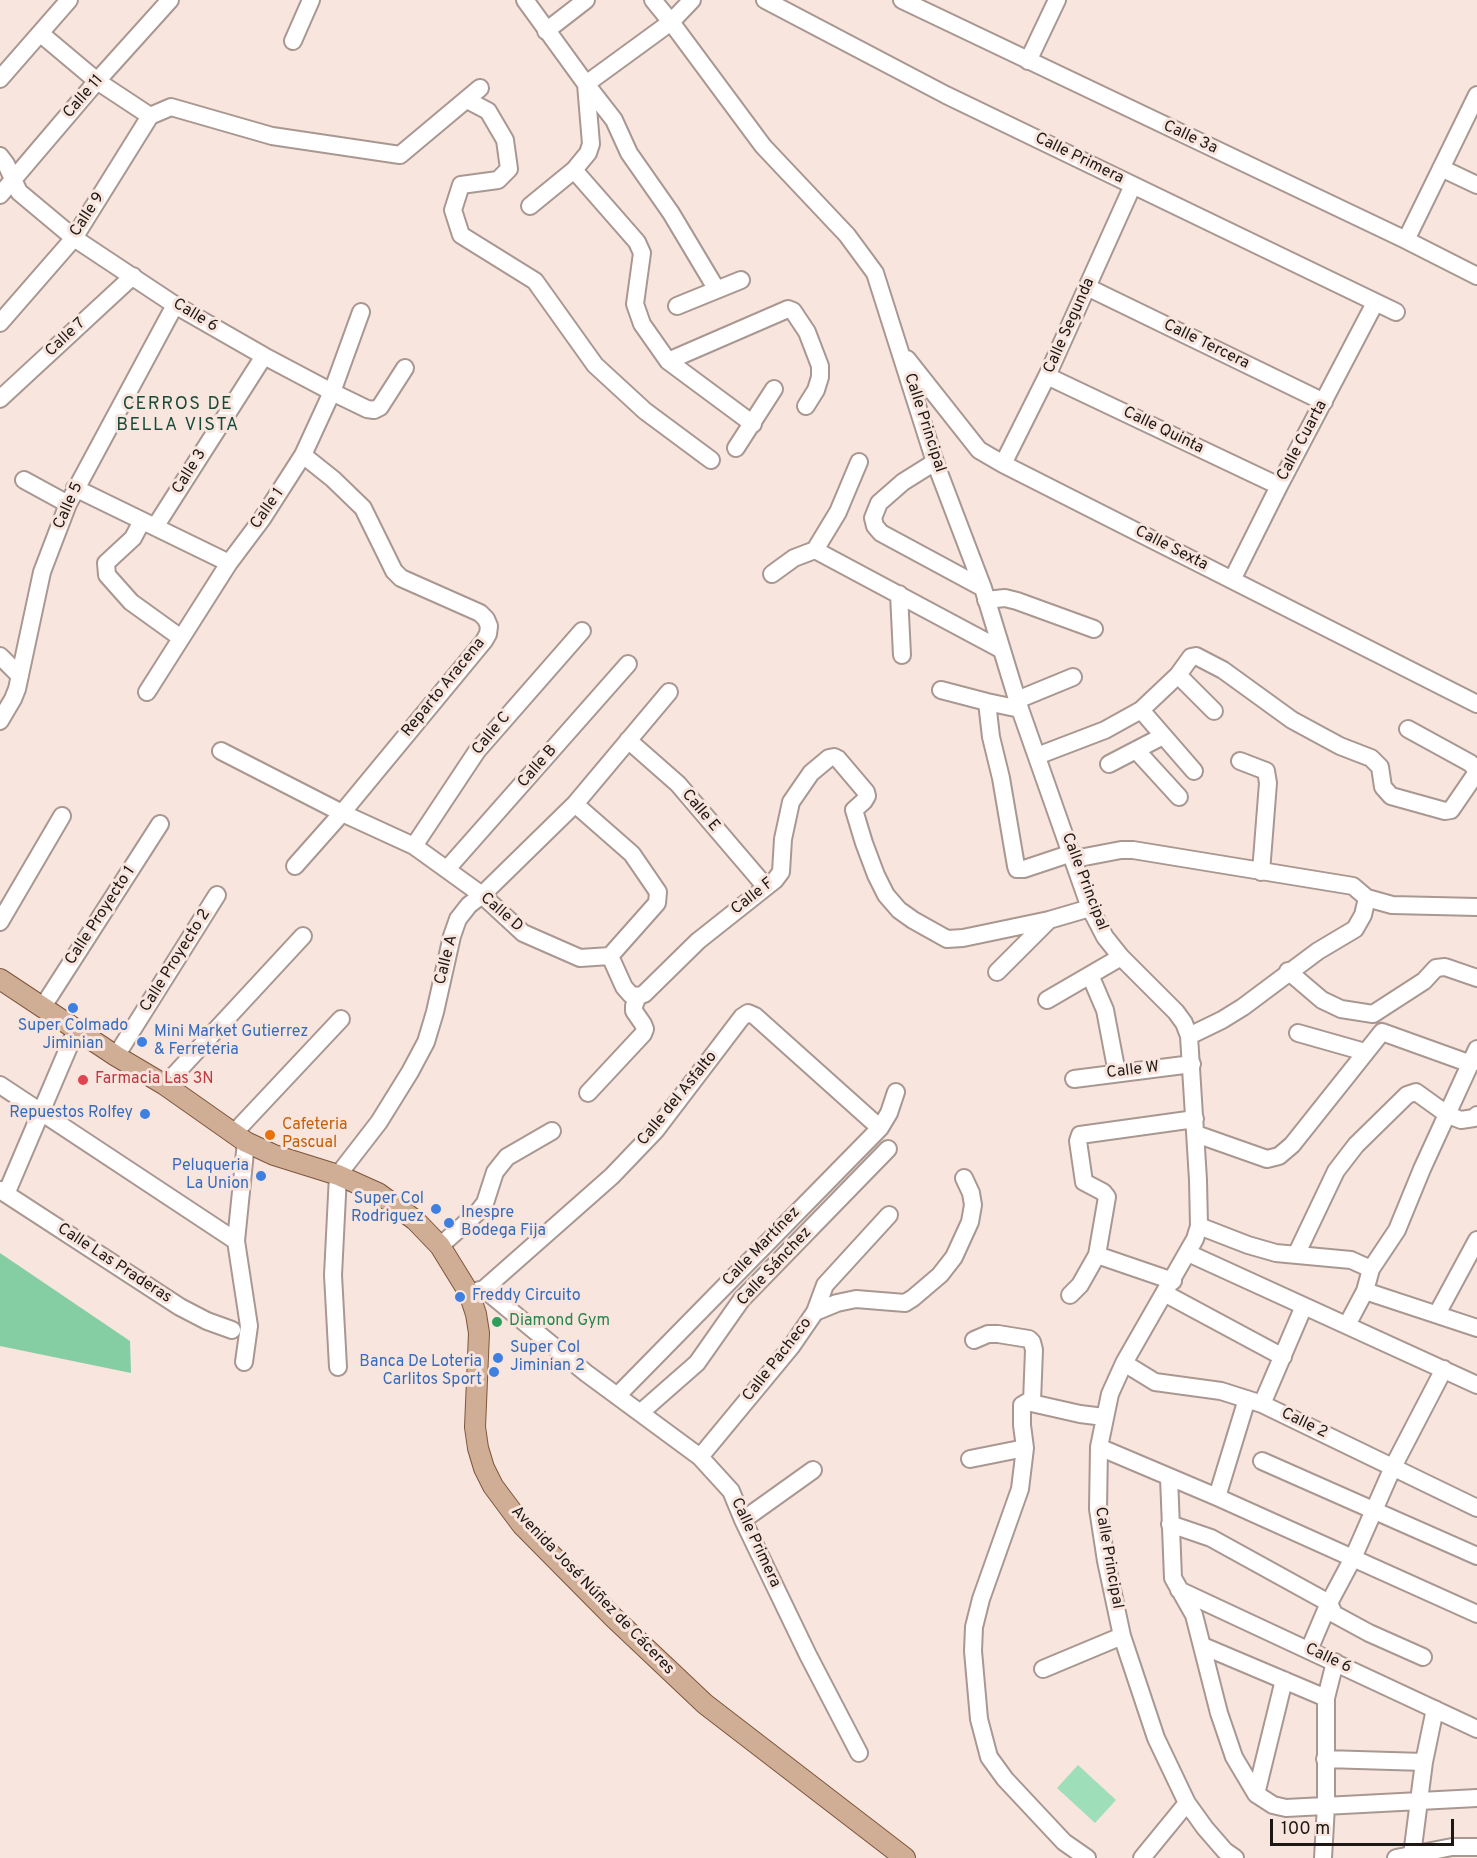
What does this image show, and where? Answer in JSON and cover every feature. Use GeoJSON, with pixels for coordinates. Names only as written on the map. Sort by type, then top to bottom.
{"type":"FeatureCollection","features":[{"type":"Feature","properties":{"kind":"main road","name":"Avenida José Núñez de Cáceres"},"geometry":{"type":"LineString","coordinates":[[0,979],[165,1086],[239,1138],[274,1155],[338,1175],[378,1193],[415,1220],[440,1246],[476,1291],[478,1333],[475,1427],[478,1448],[493,1486],[522,1525],[653,1656],[705,1704],[905,1858]]}},
{"type":"Feature","properties":{"kind":"street"},"geometry":{"type":"LineString","coordinates":[[0,79],[69,0]]}},
{"type":"Feature","properties":{"kind":"street","name":"Calle 11"},"geometry":{"type":"LineString","coordinates":[[0,195],[170,0]]}},
{"type":"Feature","properties":{"kind":"street"},"geometry":{"type":"LineString","coordinates":[[293,41],[311,0]]}},
{"type":"Feature","properties":{"kind":"street"},"geometry":{"type":"LineString","coordinates":[[525,0],[614,120],[629,153],[671,213],[717,290]]}},
{"type":"Feature","properties":{"kind":"street"},"geometry":{"type":"LineString","coordinates":[[546,31],[586,0]]}},
{"type":"Feature","properties":{"kind":"street","name":"Calle Principal"},"geometry":{"type":"LineString","coordinates":[[653,0],[763,146],[847,235],[875,273],[935,462],[984,594],[1018,704],[1090,908],[1105,937],[1121,957],[1176,1012],[1189,1036],[1199,1226],[1188,1253],[1124,1363],[1110,1394],[1099,1448],[1098,1509],[1122,1636],[1156,1738],[1187,1803],[1225,1851],[1235,1858]]}},
{"type":"Feature","properties":{"kind":"street"},"geometry":{"type":"LineString","coordinates":[[586,84],[671,22],[692,0]]}},
{"type":"Feature","properties":{"kind":"street","name":"Calle Primera"},"geometry":{"type":"LineString","coordinates":[[765,0],[946,95],[1396,312]]}},
{"type":"Feature","properties":{"kind":"street","name":"Calle 3a"},"geometry":{"type":"LineString","coordinates":[[902,0],[1477,276]]}},
{"type":"Feature","properties":{"kind":"street"},"geometry":{"type":"LineString","coordinates":[[1028,61],[1057,0]]}},
{"type":"Feature","properties":{"kind":"street"},"geometry":{"type":"LineString","coordinates":[[41,34],[97,81],[150,116],[171,107],[272,136],[400,155],[480,88]]}},
{"type":"Feature","properties":{"kind":"street"},"geometry":{"type":"LineString","coordinates":[[530,206],[574,170],[591,148],[586,84]]}},
{"type":"Feature","properties":{"kind":"street"},"geometry":{"type":"LineString","coordinates":[[1406,240],[1477,95]]}},
{"type":"Feature","properties":{"kind":"street"},"geometry":{"type":"LineString","coordinates":[[467,100],[488,111],[506,140],[509,169],[498,180],[461,185],[453,210],[461,235],[535,281],[595,365],[645,411],[711,460]]}},
{"type":"Feature","properties":{"kind":"street","name":"Calle 9"},"geometry":{"type":"LineString","coordinates":[[0,323],[74,238],[150,116]]}},
{"type":"Feature","properties":{"kind":"street","name":"Calle 6"},"geometry":{"type":"LineString","coordinates":[[0,156],[19,192],[74,238],[176,305],[332,392],[367,409],[374,410],[380,408],[405,368]]}},
{"type":"Feature","properties":{"kind":"street"},"geometry":{"type":"LineString","coordinates":[[1442,168],[1477,185]]}},
{"type":"Feature","properties":{"kind":"street"},"geometry":{"type":"LineString","coordinates":[[574,170],[637,242],[642,253],[635,304],[642,324],[668,361],[753,424]]}},
{"type":"Feature","properties":{"kind":"street","name":"Calle Segunda"},"geometry":{"type":"LineString","coordinates":[[1003,464],[1047,376],[1133,185]]}},
{"type":"Feature","properties":{"kind":"street","name":"Calle 7"},"geometry":{"type":"LineString","coordinates":[[0,399],[132,276]]}},
{"type":"Feature","properties":{"kind":"street"},"geometry":{"type":"LineString","coordinates":[[677,306],[741,280]]}},
{"type":"Feature","properties":{"kind":"street","name":"Calle Tercera"},"geometry":{"type":"LineString","coordinates":[[1088,287],[1324,402]]}},
{"type":"Feature","properties":{"kind":"street","name":"Calle Cuarta"},"geometry":{"type":"LineString","coordinates":[[1232,580],[1375,303]]}},
{"type":"Feature","properties":{"kind":"street","name":"Calle 5"},"geometry":{"type":"LineString","coordinates":[[0,721],[13,699],[42,572],[68,504],[176,305]]}},
{"type":"Feature","properties":{"kind":"street"},"geometry":{"type":"LineString","coordinates":[[668,361],[788,309],[793,311],[807,332],[820,366],[820,377],[816,390],[806,406]]}},
{"type":"Feature","properties":{"kind":"street","name":"Calle 1"},"geometry":{"type":"LineString","coordinates":[[147,692],[229,562],[269,510],[303,455],[332,392],[361,312]]}},
{"type":"Feature","properties":{"kind":"street","name":"Calle Sexta"},"geometry":{"type":"LineString","coordinates":[[901,351],[979,450],[1477,704]]}},
{"type":"Feature","properties":{"kind":"street","name":"Calle 3"},"geometry":{"type":"LineString","coordinates":[[181,638],[131,602],[107,575],[106,562],[149,524],[264,356]]}},
{"type":"Feature","properties":{"kind":"street","name":"Calle Quinta"},"geometry":{"type":"LineString","coordinates":[[1047,376],[1279,486]]}},
{"type":"Feature","properties":{"kind":"street"},"geometry":{"type":"LineString","coordinates":[[736,448],[774,389]]}},
{"type":"Feature","properties":{"kind":"street","name":"Reparto Aracena"},"geometry":{"type":"LineString","coordinates":[[295,866],[342,813],[484,641],[489,626],[480,613],[401,578],[394,571],[363,508],[333,478],[303,455]]}},
{"type":"Feature","properties":{"kind":"street"},"geometry":{"type":"LineString","coordinates":[[772,574],[794,558],[815,550],[838,513],[859,462]]}},
{"type":"Feature","properties":{"kind":"street"},"geometry":{"type":"LineString","coordinates":[[935,462],[903,482],[879,503],[873,518],[875,526],[881,533],[984,594],[1017,601],[1094,629]]}},
{"type":"Feature","properties":{"kind":"street"},"geometry":{"type":"LineString","coordinates":[[24,480],[68,504]]}},
{"type":"Feature","properties":{"kind":"street"},"geometry":{"type":"LineString","coordinates":[[75,488],[229,562]]}},
{"type":"Feature","properties":{"kind":"street"},"geometry":{"type":"LineString","coordinates":[[815,550],[1002,650]]}},
{"type":"Feature","properties":{"kind":"street"},"geometry":{"type":"LineString","coordinates":[[898,594],[902,655]]}},
{"type":"Feature","properties":{"kind":"street","name":"Calle C"},"geometry":{"type":"LineString","coordinates":[[414,846],[477,751],[582,631]]}},
{"type":"Feature","properties":{"kind":"street"},"geometry":{"type":"LineString","coordinates":[[0,656],[20,676]]}},
{"type":"Feature","properties":{"kind":"street"},"geometry":{"type":"LineString","coordinates":[[1037,756],[1105,730],[1141,710],[1178,675],[1193,657],[1223,670],[1292,720],[1340,746],[1371,758],[1380,766],[1383,787],[1391,796],[1451,810],[1477,771],[1470,763],[1408,729]]}},
{"type":"Feature","properties":{"kind":"street","name":"Calle B"},"geometry":{"type":"LineString","coordinates":[[447,869],[628,664]]}},
{"type":"Feature","properties":{"kind":"street"},"geometry":{"type":"LineString","coordinates":[[1178,675],[1214,711]]}},
{"type":"Feature","properties":{"kind":"street"},"geometry":{"type":"LineString","coordinates":[[941,690],[987,702],[1018,704],[1073,677]]}},
{"type":"Feature","properties":{"kind":"street","name":"Calle A"},"geometry":{"type":"LineString","coordinates":[[338,1175],[379,1122],[426,1042],[458,919],[469,905],[575,804],[669,693]]}},
{"type":"Feature","properties":{"kind":"street"},"geometry":{"type":"LineString","coordinates":[[987,702],[991,737],[1001,778],[1017,869],[1073,856],[1133,850],[1353,886],[1367,898],[1392,905],[1477,907]]}},
{"type":"Feature","properties":{"kind":"street"},"geometry":{"type":"LineString","coordinates":[[1141,710],[1194,771]]}},
{"type":"Feature","properties":{"kind":"street"},"geometry":{"type":"LineString","coordinates":[[1109,764],[1163,736]]}},
{"type":"Feature","properties":{"kind":"street","name":"Calle E"},"geometry":{"type":"LineString","coordinates":[[628,740],[678,784],[766,887]]}},
{"type":"Feature","properties":{"kind":"street"},"geometry":{"type":"LineString","coordinates":[[1136,750],[1179,797]]}},
{"type":"Feature","properties":{"kind":"street","name":"Calle D"},"geometry":{"type":"LineString","coordinates":[[221,751],[342,813],[414,846],[482,895],[523,933],[579,958],[610,956]]}},
{"type":"Feature","properties":{"kind":"street","name":"Calle F"},"geometry":{"type":"LineString","coordinates":[[638,996],[644,994],[698,941],[779,876],[790,802],[811,773],[829,758],[834,757],[866,792],[867,796],[856,806],[854,814],[876,875],[886,896],[899,910],[947,939],[963,939],[1049,920]]}},
{"type":"Feature","properties":{"kind":"street"},"geometry":{"type":"LineString","coordinates":[[1240,761],[1266,771],[1268,783],[1261,872]]}},
{"type":"Feature","properties":{"kind":"street"},"geometry":{"type":"LineString","coordinates":[[575,804],[632,854],[658,892],[657,903],[610,956],[624,987],[631,995],[638,996],[634,1011],[645,1029],[588,1094]]}},
{"type":"Feature","properties":{"kind":"street"},"geometry":{"type":"LineString","coordinates":[[0,922],[62,816]]}},
{"type":"Feature","properties":{"kind":"street","name":"Calle Proyecto 1"},"geometry":{"type":"LineString","coordinates":[[42,1008],[160,824]]}},
{"type":"Feature","properties":{"kind":"street","name":"Calle Proyecto 2"},"geometry":{"type":"LineString","coordinates":[[116,1056],[217,895]]}},
{"type":"Feature","properties":{"kind":"street"},"geometry":{"type":"LineString","coordinates":[[1189,1036],[1243,1007],[1288,971],[1355,930],[1363,915],[1367,898]]}},
{"type":"Feature","properties":{"kind":"street"},"geometry":{"type":"LineString","coordinates":[[997,972],[1049,920],[1090,908]]}},
{"type":"Feature","properties":{"kind":"street"},"geometry":{"type":"LineString","coordinates":[[165,1086],[303,936]]}},
{"type":"Feature","properties":{"kind":"street"},"geometry":{"type":"LineString","coordinates":[[1047,1000],[1121,957]]}},
{"type":"Feature","properties":{"kind":"street"},"geometry":{"type":"LineString","coordinates":[[1288,971],[1322,1000],[1341,1009],[1373,1014],[1424,981],[1436,968],[1445,967],[1477,978]]}},
{"type":"Feature","properties":{"kind":"street"},"geometry":{"type":"LineString","coordinates":[[1090,975],[1105,1010],[1117,1073]]}},
{"type":"Feature","properties":{"kind":"street","name":"Calle del Asfalto"},"geometry":{"type":"LineString","coordinates":[[476,1291],[612,1176],[656,1130],[736,1025],[748,1013],[755,1016],[880,1128]]}},
{"type":"Feature","properties":{"kind":"street"},"geometry":{"type":"LineString","coordinates":[[1347,1325],[1365,1291],[1371,1269],[1397,1230],[1422,1169],[1474,1057],[1382,1032],[1373,1014]]}},
{"type":"Feature","properties":{"kind":"street"},"geometry":{"type":"LineString","coordinates":[[244,1362],[249,1326],[236,1242],[239,1138],[341,1019]]}},
{"type":"Feature","properties":{"kind":"street"},"geometry":{"type":"LineString","coordinates":[[3,1192],[76,1030]]}},
{"type":"Feature","properties":{"kind":"street"},"geometry":{"type":"LineString","coordinates":[[1070,1295],[1080,1285],[1097,1255],[1107,1197],[1103,1192],[1084,1182],[1078,1141],[1080,1136],[1195,1126],[1267,1159],[1279,1156],[1292,1145],[1382,1032]]}},
{"type":"Feature","properties":{"kind":"street"},"geometry":{"type":"LineString","coordinates":[[1298,1033],[1365,1052]]}},
{"type":"Feature","properties":{"kind":"street","name":"Calle W"},"geometry":{"type":"LineString","coordinates":[[1074,1079],[1192,1064]]}},
{"type":"Feature","properties":{"kind":"street"},"geometry":{"type":"LineString","coordinates":[[0,1085],[236,1242]]}},
{"type":"Feature","properties":{"kind":"street","name":"Calle Martínez"},"geometry":{"type":"LineString","coordinates":[[617,1396],[880,1128],[889,1113],[896,1092]]}},
{"type":"Feature","properties":{"kind":"street"},"geometry":{"type":"LineString","coordinates":[[1296,1254],[1336,1171],[1356,1145],[1407,1095],[1416,1092],[1448,1115],[1461,1120],[1474,1118],[1477,1115]]}},
{"type":"Feature","properties":{"kind":"street"},"geometry":{"type":"LineString","coordinates":[[440,1246],[485,1203],[495,1172],[507,1157],[552,1131]]}},
{"type":"Feature","properties":{"kind":"street","name":"Calle Sánchez"},"geometry":{"type":"LineString","coordinates":[[640,1413],[697,1363],[742,1299],[888,1149]]}},
{"type":"Feature","properties":{"kind":"street"},"geometry":{"type":"LineString","coordinates":[[338,1175],[333,1275],[338,1367]]}},
{"type":"Feature","properties":{"kind":"street","name":"Calle Pacheco"},"geometry":{"type":"LineString","coordinates":[[700,1457],[791,1347],[815,1312],[837,1303],[856,1299],[905,1303],[913,1299],[940,1275],[954,1257],[970,1222],[973,1205],[971,1193],[964,1178]]}},
{"type":"Feature","properties":{"kind":"street","name":"Calle Las Praderas"},"geometry":{"type":"LineString","coordinates":[[3,1192],[180,1307],[207,1321],[232,1330]]}},
{"type":"Feature","properties":{"kind":"street"},"geometry":{"type":"LineString","coordinates":[[815,1312],[825,1285],[889,1215]]}},
{"type":"Feature","properties":{"kind":"street"},"geometry":{"type":"LineString","coordinates":[[1199,1226],[1276,1253],[1351,1260],[1371,1269]]}},
{"type":"Feature","properties":{"kind":"street"},"geometry":{"type":"LineString","coordinates":[[1437,1314],[1477,1240]]}},
{"type":"Feature","properties":{"kind":"street"},"geometry":{"type":"LineString","coordinates":[[1188,1253],[1477,1385]]}},
{"type":"Feature","properties":{"kind":"street"},"geometry":{"type":"LineString","coordinates":[[1097,1255],[1168,1287],[1283,1357]]}},
{"type":"Feature","properties":{"kind":"street","name":"Calle Primera"},"geometry":{"type":"LineString","coordinates":[[476,1291],[700,1457],[731,1491],[808,1655],[859,1753]]}},
{"type":"Feature","properties":{"kind":"street"},"geometry":{"type":"LineString","coordinates":[[1365,1291],[1477,1328]]}},
{"type":"Feature","properties":{"kind":"street"},"geometry":{"type":"LineString","coordinates":[[1217,1497],[1255,1402],[1283,1357],[1304,1306]]}},
{"type":"Feature","properties":{"kind":"street"},"geometry":{"type":"LineString","coordinates":[[974,1340],[988,1334],[998,1334],[1029,1339],[1032,1342],[1034,1350],[1032,1402]]}},
{"type":"Feature","properties":{"kind":"street","name":"Calle 2"},"geometry":{"type":"LineString","coordinates":[[1124,1363],[1155,1382],[1221,1391],[1255,1402],[1477,1508]]}},
{"type":"Feature","properties":{"kind":"street"},"geometry":{"type":"LineString","coordinates":[[1309,1650],[1393,1467],[1444,1369]]}},
{"type":"Feature","properties":{"kind":"street"},"geometry":{"type":"LineString","coordinates":[[1087,1858],[1064,1842],[1005,1779],[989,1757],[979,1719],[974,1674],[974,1627],[981,1599],[1020,1490],[1025,1448],[1022,1405],[1025,1401],[1032,1402],[1080,1414],[1104,1417]]}},
{"type":"Feature","properties":{"kind":"street"},"geometry":{"type":"LineString","coordinates":[[970,1459],[1025,1448]]}},
{"type":"Feature","properties":{"kind":"street"},"geometry":{"type":"LineString","coordinates":[[1099,1448],[1217,1497],[1477,1614]]}},
{"type":"Feature","properties":{"kind":"street"},"geometry":{"type":"LineString","coordinates":[[1262,1461],[1477,1556]]}},
{"type":"Feature","properties":{"kind":"street"},"geometry":{"type":"LineString","coordinates":[[743,1520],[813,1470]]}},
{"type":"Feature","properties":{"kind":"street"},"geometry":{"type":"LineString","coordinates":[[1169,1477],[1173,1578],[1194,1615],[1219,1713],[1234,1756],[1256,1794],[1273,1805],[1286,1808],[1477,1798]]}},
{"type":"Feature","properties":{"kind":"street"},"geometry":{"type":"LineString","coordinates":[[1170,1524],[1211,1538],[1329,1603],[1334,1614],[1369,1633],[1423,1657]]}},
{"type":"Feature","properties":{"kind":"street","name":"Calle 6"},"geometry":{"type":"LineString","coordinates":[[1178,1589],[1477,1729]]}},
{"type":"Feature","properties":{"kind":"street"},"geometry":{"type":"LineString","coordinates":[[1043,1669],[1122,1636]]}},
{"type":"Feature","properties":{"kind":"street"},"geometry":{"type":"LineString","coordinates":[[1203,1646],[1326,1698]]}},
{"type":"Feature","properties":{"kind":"street"},"geometry":{"type":"LineString","coordinates":[[1323,1858],[1326,1806],[1326,1698],[1335,1662]]}},
{"type":"Feature","properties":{"kind":"street"},"geometry":{"type":"LineString","coordinates":[[1256,1794],[1284,1680]]}},
{"type":"Feature","properties":{"kind":"street"},"geometry":{"type":"LineString","coordinates":[[1435,1710],[1424,1762],[1419,1801],[1404,1856],[1452,1846],[1477,1846]]}},
{"type":"Feature","properties":{"kind":"street"},"geometry":{"type":"LineString","coordinates":[[1325,1759],[1424,1762]]}},
{"type":"Feature","properties":{"kind":"street"},"geometry":{"type":"LineString","coordinates":[[1142,1858],[1187,1803]]}},
{"type":"Feature","properties":{"kind":"green space"},"geometry":{"type":"Polygon","coordinates":[[[0,1253],[130,1341],[131,1373],[0,1346],[0,1253]]]}},
{"type":"Feature","properties":{"kind":"green space"},"geometry":{"type":"Polygon","coordinates":[[[1078,1765],[1116,1800],[1095,1823],[1057,1788],[1078,1765]]]}},
{"type":"Feature","properties":{"kind":"place","name":"Super Colmado Jiminian"},"geometry":{"type":"Point","coordinates":[73,1008]}},
{"type":"Feature","properties":{"kind":"place","name":"Mini Market Gutierrez & Ferreteria"},"geometry":{"type":"Point","coordinates":[142,1042]}},
{"type":"Feature","properties":{"kind":"place","name":"Farmacia Las 3N"},"geometry":{"type":"Point","coordinates":[83,1080]}},
{"type":"Feature","properties":{"kind":"place","name":"Repuestos Rolfey"},"geometry":{"type":"Point","coordinates":[145,1114]}},
{"type":"Feature","properties":{"kind":"place","name":"Cafeteria Pascual"},"geometry":{"type":"Point","coordinates":[270,1135]}},
{"type":"Feature","properties":{"kind":"place","name":"Peluqueria La Union"},"geometry":{"type":"Point","coordinates":[261,1176]}},
{"type":"Feature","properties":{"kind":"place","name":"Super Col Rodriguez"},"geometry":{"type":"Point","coordinates":[436,1209]}},
{"type":"Feature","properties":{"kind":"place","name":"Inespre Bodega Fija"},"geometry":{"type":"Point","coordinates":[449,1223]}},
{"type":"Feature","properties":{"kind":"place","name":"Freddy Circuito"},"geometry":{"type":"Point","coordinates":[460,1297]}},
{"type":"Feature","properties":{"kind":"place","name":"Diamond Gym"},"geometry":{"type":"Point","coordinates":[497,1322]}},
{"type":"Feature","properties":{"kind":"place","name":"Super Col Jiminian 2"},"geometry":{"type":"Point","coordinates":[498,1358]}},
{"type":"Feature","properties":{"kind":"place","name":"Banca De Loteria Carlitos Sport"},"geometry":{"type":"Point","coordinates":[494,1372]}},
{"type":"Feature","properties":{"kind":"district","name":"CERROS DE BELLA VISTA"},"geometry":{"type":"Point","coordinates":[178,415]}}]}
